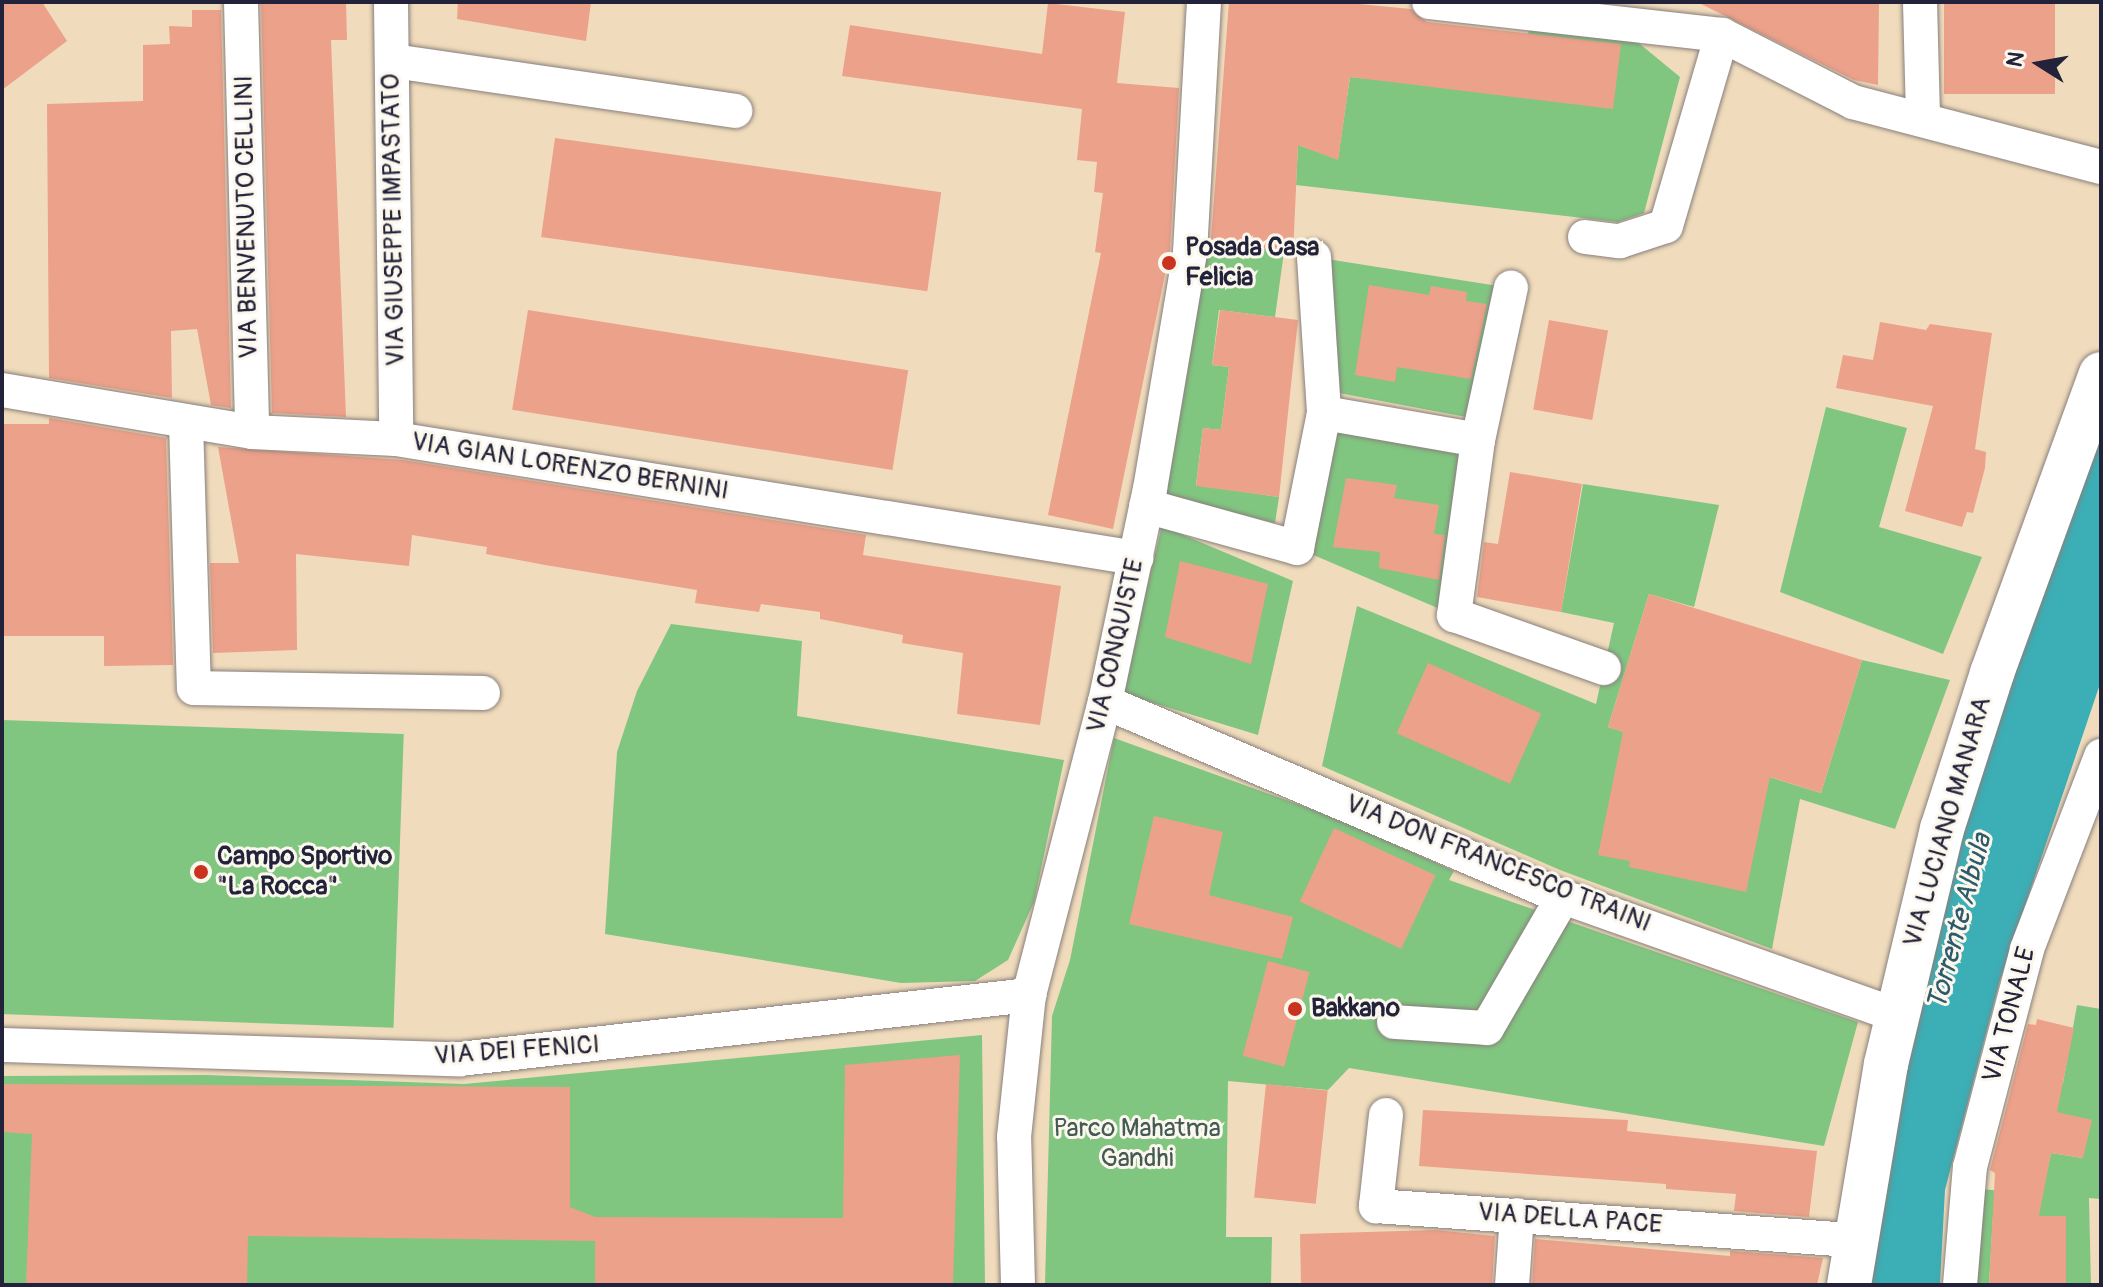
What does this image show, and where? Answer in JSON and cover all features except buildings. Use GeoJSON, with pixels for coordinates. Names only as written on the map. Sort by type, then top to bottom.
{"type":"FeatureCollection","features":[{"type":"Feature","properties":{"kind":"main road","name":"VIA LUCIANO MANARA"},"geometry":{"type":"LineString","coordinates":[[1849,1285],[1896,1015],[1963,759],[2101,374]]}},
{"type":"Feature","properties":{"kind":"street","name":"VIA BENVENUTO CELLINI"},"geometry":{"type":"LineString","coordinates":[[241,2],[252,432]]}},
{"type":"Feature","properties":{"kind":"street","name":"VIA GIUSEPPE IMPASTATO"},"geometry":{"type":"LineString","coordinates":[[391,2],[396,439]]}},
{"type":"Feature","properties":{"kind":"street","name":"VIA CONQUISTE"},"geometry":{"type":"LineString","coordinates":[[1018,1285],[1014,1137],[1029,995],[1105,702],[1146,506],[1190,252],[1204,2]]}},
{"type":"Feature","properties":{"kind":"street"},"geometry":{"type":"LineString","coordinates":[[1429,2],[1722,35],[1853,102],[2101,167]]}},
{"type":"Feature","properties":{"kind":"street"},"geometry":{"type":"LineString","coordinates":[[1920,2],[1923,119]]}},
{"type":"Feature","properties":{"kind":"street"},"geometry":{"type":"LineString","coordinates":[[1585,237],[1620,241],[1666,226],[1722,35]]}},
{"type":"Feature","properties":{"kind":"street"},"geometry":{"type":"LineString","coordinates":[[393,61],[735,111]]}},
{"type":"Feature","properties":{"kind":"street"},"geometry":{"type":"LineString","coordinates":[[1146,506],[1297,548],[1324,413],[1314,257]]}},
{"type":"Feature","properties":{"kind":"street"},"geometry":{"type":"LineString","coordinates":[[1511,288],[1478,440],[1454,615],[1604,668]]}},
{"type":"Feature","properties":{"kind":"street","name":"VIA GIAN LORENZO BERNINI"},"geometry":{"type":"LineString","coordinates":[[2,390],[252,432],[396,439],[1136,558]]}},
{"type":"Feature","properties":{"kind":"street"},"geometry":{"type":"LineString","coordinates":[[1324,413],[1478,440]]}},
{"type":"Feature","properties":{"kind":"street"},"geometry":{"type":"LineString","coordinates":[[186,422],[194,688],[483,693]]}},
{"type":"Feature","properties":{"kind":"street","name":"VIA DON FRANCESCO TRAINI"},"geometry":{"type":"LineString","coordinates":[[1105,702],[1563,897],[1896,1015]]}},
{"type":"Feature","properties":{"kind":"street","name":"VIA TONALE"},"geometry":{"type":"LineString","coordinates":[[1960,1285],[1970,1167],[2023,964],[2101,756]]}},
{"type":"Feature","properties":{"kind":"street"},"geometry":{"type":"LineString","coordinates":[[1394,1022],[1487,1028],[1563,897]]}},
{"type":"Feature","properties":{"kind":"street","name":"VIA DEI FENICI"},"geometry":{"type":"LineString","coordinates":[[2,1045],[460,1059],[1029,995]]}},
{"type":"Feature","properties":{"kind":"street","name":"VIA DELLA PACE"},"geometry":{"type":"LineString","coordinates":[[1386,1115],[1376,1206],[1855,1240]]}},
{"type":"Feature","properties":{"kind":"street"},"geometry":{"type":"LineString","coordinates":[[1512,1285],[1517,1215]]}},
{"type":"Feature","properties":{"kind":"green space"},"geometry":{"type":"Polygon","coordinates":[[[1529,27],[1629,35],[1680,77],[1644,213],[1618,222],[1296,185],[1298,145],[1338,159],[1350,77],[1521,94],[1529,27]]]}},
{"type":"Feature","properties":{"kind":"green space"},"geometry":{"type":"Polygon","coordinates":[[[1208,238],[1284,252],[1275,317],[1219,310],[1212,365],[1229,367],[1221,430],[1203,428],[1196,485],[1279,497],[1275,523],[1162,494],[1208,238]]]}},
{"type":"Feature","properties":{"kind":"green space"},"geometry":{"type":"Polygon","coordinates":[[[1314,257],[1511,288],[1482,420],[1323,390],[1314,257]]]}},
{"type":"Feature","properties":{"kind":"green space"},"geometry":{"type":"Polygon","coordinates":[[[1826,407],[1907,428],[1879,527],[1982,557],[1943,654],[1780,592],[1826,407]]]}},
{"type":"Feature","properties":{"kind":"green space"},"geometry":{"type":"Polygon","coordinates":[[[1324,413],[1478,440],[1454,615],[1297,548],[1324,413]]]}},
{"type":"Feature","properties":{"kind":"green space"},"geometry":{"type":"Polygon","coordinates":[[[1583,484],[1719,505],[1694,607],[1649,594],[1608,727],[1821,793],[1862,660],[1950,680],[1895,829],[1800,799],[1772,949],[1560,870],[1322,766],[1357,606],[1596,704],[1614,623],[1561,612],[1583,484]]]}},
{"type":"Feature","properties":{"kind":"green space"},"geometry":{"type":"Polygon","coordinates":[[[1162,526],[1293,581],[1258,735],[1121,693],[1162,526]]]}},
{"type":"Feature","properties":{"kind":"green space"},"geometry":{"type":"Polygon","coordinates":[[[671,624],[802,641],[797,716],[1064,760],[1034,902],[1008,960],[975,981],[901,983],[605,934],[617,752],[637,691],[671,624]]]}},
{"type":"Feature","properties":{"kind":"green space","name":"Campo Sportivo \"La Rocca\""},"geometry":{"type":"Polygon","coordinates":[[[2,720],[404,734],[393,1028],[2,1014],[2,720]]]}},
{"type":"Feature","properties":{"kind":"green space","name":"Parco Mahatma Gandhi"},"geometry":{"type":"Polygon","coordinates":[[[1114,738],[1336,818],[1454,871],[1449,880],[1858,1022],[1824,1146],[1349,1068],[1328,1090],[1228,1081],[1226,1237],[1272,1237],[1271,1285],[1045,1285],[1052,1016],[1070,960],[1114,738]]]}},
{"type":"Feature","properties":{"kind":"green space"},"geometry":{"type":"Polygon","coordinates":[[[2077,1005],[2101,1009],[2101,1199],[2089,1198],[2091,1285],[2066,1285],[2066,1216],[1993,1216],[1989,1285],[1976,1285],[1979,1189],[2042,1194],[2051,1153],[2083,1158],[2046,1110],[2063,1083],[2077,1005]]]}},
{"type":"Feature","properties":{"kind":"green space"},"geometry":{"type":"Polygon","coordinates":[[[982,1035],[985,1285],[2,1285],[2,1076],[206,1075],[464,1084],[982,1035]]]}},
{"type":"Feature","properties":{"kind":"water","name":"Torrente Albula"},"geometry":{"type":"Polygon","coordinates":[[[2101,432],[2101,681],[2000,980],[1945,1190],[1940,1285],[1866,1285],[1955,820],[2101,432]]]}},
{"type":"Feature","properties":{"kind":"place","name":"Posada Casa Felicia"},"geometry":{"type":"Point","coordinates":[1169,263]}},
{"type":"Feature","properties":{"kind":"place","name":"Campo Sportivo \"La Rocca\""},"geometry":{"type":"Point","coordinates":[201,872]}},
{"type":"Feature","properties":{"kind":"place","name":"Bakkano"},"geometry":{"type":"Point","coordinates":[1295,1009]}}]}
